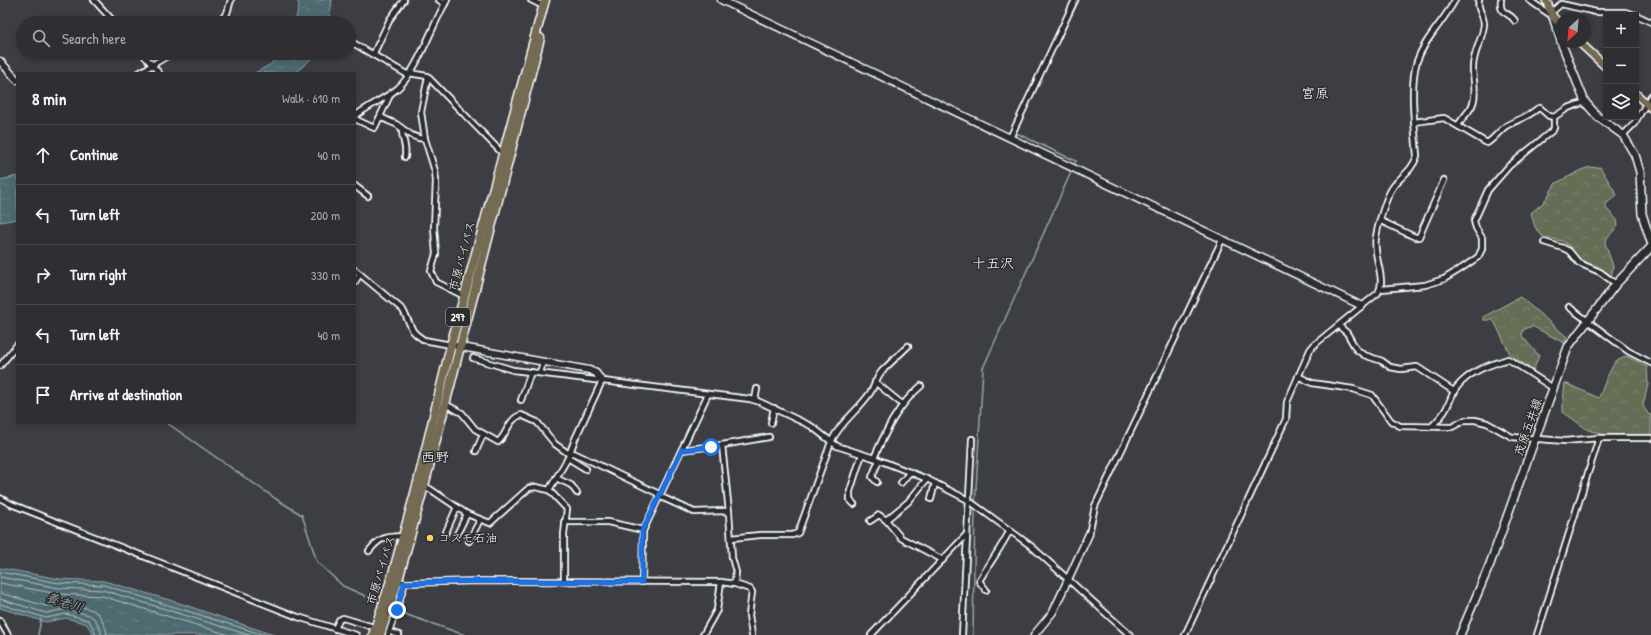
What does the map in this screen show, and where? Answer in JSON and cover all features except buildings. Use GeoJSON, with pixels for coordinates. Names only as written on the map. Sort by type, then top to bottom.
{"type":"FeatureCollection","features":[{"type":"Feature","properties":{"kind":"highway","name":"市原バイパス"},"geometry":{"type":"LineString","coordinates":[[380,635],[401,581],[445,404],[464,296],[550,0]]}},
{"type":"Feature","properties":{"kind":"highway","name":"市原バイパス"},"geometry":{"type":"LineString","coordinates":[[373,635],[392,578],[455,346],[544,3]]}},
{"type":"Feature","properties":{"kind":"main road"},"geometry":{"type":"LineString","coordinates":[[1546,0],[1552,15],[1555,18]]}},
{"type":"Feature","properties":{"kind":"main road","name":"茂原五井線"},"geometry":{"type":"LineString","coordinates":[[1552,15],[1555,24]]}},
{"type":"Feature","properties":{"kind":"main road","name":"茂原五井線"},"geometry":{"type":"LineString","coordinates":[[1460,635],[1490,564],[1568,348],[1616,284],[1651,242],[1642,214],[1639,164],[1635,155],[1623,135],[1598,117],[1584,102],[1563,48]]}},
{"type":"Feature","properties":{"kind":"main road"},"geometry":{"type":"LineString","coordinates":[[1585,48],[1603,64]]}},
{"type":"Feature","properties":{"kind":"main road"},"geometry":{"type":"LineString","coordinates":[[1639,97],[1649,106]]}},
{"type":"Feature","properties":{"kind":"street"},"geometry":{"type":"LineString","coordinates":[[94,0],[109,16]]}},
{"type":"Feature","properties":{"kind":"street"},"geometry":{"type":"LineString","coordinates":[[224,16],[227,13],[231,0]]}},
{"type":"Feature","properties":{"kind":"street"},"geometry":{"type":"LineString","coordinates":[[373,54],[390,19],[404,0]]}},
{"type":"Feature","properties":{"kind":"street"},"geometry":{"type":"LineString","coordinates":[[356,115],[397,88],[408,74],[426,44],[446,2],[439,0]]}},
{"type":"Feature","properties":{"kind":"street"},"geometry":{"type":"LineString","coordinates":[[531,0],[544,3]]}},
{"type":"Feature","properties":{"kind":"street"},"geometry":{"type":"LineString","coordinates":[[721,0],[1362,306]]}},
{"type":"Feature","properties":{"kind":"street"},"geometry":{"type":"LineString","coordinates":[[1010,138],[1075,0]]}},
{"type":"Feature","properties":{"kind":"street"},"geometry":{"type":"LineString","coordinates":[[1185,635],[1286,419],[1287,402],[1314,345],[1378,294],[1381,289],[1381,280],[1374,250],[1376,237],[1390,192],[1414,166],[1417,156],[1414,122],[1414,82],[1417,61],[1425,45],[1455,0]]}},
{"type":"Feature","properties":{"kind":"street"},"geometry":{"type":"LineString","coordinates":[[1458,126],[1474,100],[1475,92],[1473,63],[1484,24],[1484,19],[1479,7],[1479,0]]}},
{"type":"Feature","properties":{"kind":"street"},"geometry":{"type":"LineString","coordinates":[[1501,0],[1500,7],[1503,12],[1515,21]]}},
{"type":"Feature","properties":{"kind":"street"},"geometry":{"type":"LineString","coordinates":[[1529,0],[1552,15],[1554,10],[1561,4],[1596,12],[1603,12]]}},
{"type":"Feature","properties":{"kind":"street"},"geometry":{"type":"LineString","coordinates":[[1639,16],[1651,22]]}},
{"type":"Feature","properties":{"kind":"street"},"geometry":{"type":"LineString","coordinates":[[356,45],[408,74],[423,74],[505,156]]}},
{"type":"Feature","properties":{"kind":"street"},"geometry":{"type":"LineString","coordinates":[[148,60],[158,72]]}},
{"type":"Feature","properties":{"kind":"street"},"geometry":{"type":"LineString","coordinates":[[141,72],[161,60]]}},
{"type":"Feature","properties":{"kind":"street"},"geometry":{"type":"LineString","coordinates":[[0,61],[16,79]]}},
{"type":"Feature","properties":{"kind":"street"},"geometry":{"type":"LineString","coordinates":[[428,78],[421,112],[425,139],[433,161],[436,181],[434,228],[436,254],[432,273],[436,282],[464,296]]}},
{"type":"Feature","properties":{"kind":"street"},"geometry":{"type":"LineString","coordinates":[[356,119],[374,128],[381,117],[391,92]]}},
{"type":"Feature","properties":{"kind":"street"},"geometry":{"type":"LineString","coordinates":[[1623,135],[1649,106],[1651,96]]}},
{"type":"Feature","properties":{"kind":"street"},"geometry":{"type":"LineString","coordinates":[[1414,122],[1444,118],[1469,134],[1487,143],[1507,125],[1520,120],[1537,109],[1543,110],[1549,116],[1554,117],[1568,108],[1584,102]]}},
{"type":"Feature","properties":{"kind":"street"},"geometry":{"type":"LineString","coordinates":[[381,117],[415,137],[425,139]]}},
{"type":"Feature","properties":{"kind":"street"},"geometry":{"type":"LineString","coordinates":[[1381,289],[1425,285],[1444,279],[1478,257],[1482,249],[1482,238],[1474,221],[1488,190],[1509,166],[1553,130],[1554,117]]}},
{"type":"Feature","properties":{"kind":"street"},"geometry":{"type":"LineString","coordinates":[[402,130],[402,136],[406,145],[405,157]]}},
{"type":"Feature","properties":{"kind":"street"},"geometry":{"type":"LineString","coordinates":[[1381,221],[1418,237],[1444,180]]}},
{"type":"Feature","properties":{"kind":"street"},"geometry":{"type":"LineString","coordinates":[[356,187],[368,196]]}},
{"type":"Feature","properties":{"kind":"street"},"geometry":{"type":"LineString","coordinates":[[1034,635],[1053,612],[1089,534],[1095,506],[1222,240]]}},
{"type":"Feature","properties":{"kind":"street"},"geometry":{"type":"LineString","coordinates":[[1544,242],[1569,251],[1579,263],[1600,272],[1616,284]]}},
{"type":"Feature","properties":{"kind":"street"},"geometry":{"type":"LineString","coordinates":[[356,271],[403,310],[413,331],[424,340],[589,370],[596,373],[602,381]]}},
{"type":"Feature","properties":{"kind":"street"},"geometry":{"type":"LineString","coordinates":[[356,280],[360,274]]}},
{"type":"Feature","properties":{"kind":"street"},"geometry":{"type":"LineString","coordinates":[[1569,307],[1628,350],[1651,363]]}},
{"type":"Feature","properties":{"kind":"street"},"geometry":{"type":"LineString","coordinates":[[1339,326],[1347,333],[1356,349],[1364,355],[1382,361],[1390,367],[1401,369],[1417,367],[1455,392]]}},
{"type":"Feature","properties":{"kind":"street"},"geometry":{"type":"LineString","coordinates":[[0,366],[16,346]]}},
{"type":"Feature","properties":{"kind":"street"},"geometry":{"type":"LineString","coordinates":[[731,538],[760,535],[792,535],[798,533],[831,442],[838,429],[870,394],[882,371],[908,346]]}},
{"type":"Feature","properties":{"kind":"street"},"geometry":{"type":"LineString","coordinates":[[473,358],[504,368],[755,400],[774,408],[811,426],[837,446],[877,459],[927,479],[968,500],[1031,546],[1130,635]]}},
{"type":"Feature","properties":{"kind":"street"},"geometry":{"type":"LineString","coordinates":[[1432,426],[1445,411],[1455,392],[1465,378],[1478,370],[1508,359],[1553,388]]}},
{"type":"Feature","properties":{"kind":"street"},"geometry":{"type":"LineString","coordinates":[[540,373],[543,362]]}},
{"type":"Feature","properties":{"kind":"street"},"geometry":{"type":"LineString","coordinates":[[521,400],[531,372]]}},
{"type":"Feature","properties":{"kind":"street"},"geometry":{"type":"LineString","coordinates":[[1298,376],[1317,384],[1353,389],[1372,395],[1391,421],[1400,426],[1452,427],[1465,420],[1475,420],[1487,423],[1507,436],[1535,439],[1565,441],[1599,438],[1651,438]]}},
{"type":"Feature","properties":{"kind":"street"},"geometry":{"type":"LineString","coordinates":[[549,490],[569,455],[602,381]]}},
{"type":"Feature","properties":{"kind":"street"},"geometry":{"type":"LineString","coordinates":[[875,382],[902,404]]}},
{"type":"Feature","properties":{"kind":"street"},"geometry":{"type":"LineString","coordinates":[[877,482],[872,477],[889,425],[902,404],[921,386]]}},
{"type":"Feature","properties":{"kind":"street"},"geometry":{"type":"LineString","coordinates":[[755,400],[757,389]]}},
{"type":"Feature","properties":{"kind":"street"},"geometry":{"type":"LineString","coordinates":[[642,582],[643,530],[708,394]]}},
{"type":"Feature","properties":{"kind":"street"},"geometry":{"type":"LineString","coordinates":[[445,404],[462,413],[471,426],[483,435],[498,442],[509,425],[518,415],[537,422],[555,444],[586,469]]}},
{"type":"Feature","properties":{"kind":"street"},"geometry":{"type":"LineString","coordinates":[[771,423],[774,408]]}},
{"type":"Feature","properties":{"kind":"street"},"geometry":{"type":"LineString","coordinates":[[476,451],[483,435]]}},
{"type":"Feature","properties":{"kind":"street"},"geometry":{"type":"LineString","coordinates":[[682,450],[769,437]]}},
{"type":"Feature","properties":{"kind":"street"},"geometry":{"type":"LineString","coordinates":[[1537,635],[1599,438]]}},
{"type":"Feature","properties":{"kind":"street"},"geometry":{"type":"LineString","coordinates":[[962,635],[972,439]]}},
{"type":"Feature","properties":{"kind":"street"},"geometry":{"type":"LineString","coordinates":[[722,445],[732,558],[736,584]]}},
{"type":"Feature","properties":{"kind":"street"},"geometry":{"type":"LineString","coordinates":[[854,504],[850,500],[850,491],[862,454]]}},
{"type":"Feature","properties":{"kind":"street"},"geometry":{"type":"LineString","coordinates":[[569,455],[580,456],[694,512],[728,512]]}},
{"type":"Feature","properties":{"kind":"street"},"geometry":{"type":"LineString","coordinates":[[901,483],[910,472]]}},
{"type":"Feature","properties":{"kind":"street"},"geometry":{"type":"LineString","coordinates":[[556,478],[572,485],[577,493]]}},
{"type":"Feature","properties":{"kind":"street"},"geometry":{"type":"LineString","coordinates":[[886,520],[908,502],[927,479]]}},
{"type":"Feature","properties":{"kind":"street"},"geometry":{"type":"LineString","coordinates":[[931,499],[935,483]]}},
{"type":"Feature","properties":{"kind":"street"},"geometry":{"type":"LineString","coordinates":[[424,486],[468,514],[487,523],[492,522],[529,488],[536,487],[549,490],[565,506],[566,509],[564,522],[564,582]]}},
{"type":"Feature","properties":{"kind":"street"},"geometry":{"type":"LineString","coordinates":[[0,498],[11,504],[298,617],[356,635]]}},
{"type":"Feature","properties":{"kind":"street"},"geometry":{"type":"LineString","coordinates":[[446,532],[457,507]]}},
{"type":"Feature","properties":{"kind":"street"},"geometry":{"type":"LineString","coordinates":[[457,534],[468,514]]}},
{"type":"Feature","properties":{"kind":"street"},"geometry":{"type":"LineString","coordinates":[[870,521],[879,515],[886,520],[901,538],[943,560]]}},
{"type":"Feature","properties":{"kind":"street"},"geometry":{"type":"LineString","coordinates":[[469,541],[480,520]]}},
{"type":"Feature","properties":{"kind":"street"},"geometry":{"type":"LineString","coordinates":[[564,522],[608,522],[643,530]]}},
{"type":"Feature","properties":{"kind":"street"},"geometry":{"type":"LineString","coordinates":[[986,590],[979,581],[999,552],[1010,530]]}},
{"type":"Feature","properties":{"kind":"street"},"geometry":{"type":"LineString","coordinates":[[872,635],[967,534]]}},
{"type":"Feature","properties":{"kind":"street"},"geometry":{"type":"LineString","coordinates":[[369,552],[377,541],[383,538],[403,536]]}},
{"type":"Feature","properties":{"kind":"street"},"geometry":{"type":"LineString","coordinates":[[399,635],[390,634],[401,581],[479,581],[720,582],[736,584],[750,589],[752,592],[749,615],[752,635]]}},
{"type":"Feature","properties":{"kind":"street"},"geometry":{"type":"LineString","coordinates":[[703,635],[717,610],[720,582]]}},
{"type":"Feature","properties":{"kind":"street"},"geometry":{"type":"LineString","coordinates":[[335,629],[339,620],[343,618],[370,626]]}},
{"type":"Feature","properties":{"kind":"street"},"geometry":{"type":"LineString","coordinates":[[0,621],[8,635]]}},
{"type":"Feature","properties":{"kind":"green space"},"geometry":{"type":"Polygon","coordinates":[[[1600,167],[1617,195],[1606,204],[1606,208],[1617,220],[1618,226],[1607,238],[1605,243],[1613,266],[1611,278],[1599,269],[1579,259],[1568,245],[1562,241],[1543,237],[1535,227],[1531,213],[1544,202],[1556,183],[1586,168],[1600,167]]]}},
{"type":"Feature","properties":{"kind":"green space"},"geometry":{"type":"Polygon","coordinates":[[[1520,297],[1567,337],[1564,343],[1532,326],[1523,330],[1522,336],[1539,356],[1533,371],[1510,354],[1495,323],[1492,320],[1483,320],[1483,317],[1520,297]]]}},
{"type":"Feature","properties":{"kind":"green space"},"geometry":{"type":"Polygon","coordinates":[[[1627,356],[1647,367],[1648,384],[1643,406],[1648,414],[1651,415],[1651,437],[1611,437],[1588,430],[1563,412],[1565,383],[1599,398],[1607,377],[1615,362],[1627,356]]]}},
{"type":"Feature","properties":{"kind":"water"},"geometry":{"type":"Polygon","coordinates":[[[297,0],[332,0],[330,16],[297,16],[299,5],[297,0]]]}},
{"type":"Feature","properties":{"kind":"water"},"geometry":{"type":"Polygon","coordinates":[[[274,60],[310,60],[296,72],[257,72],[271,64],[274,60]]]}},
{"type":"Feature","properties":{"kind":"water"},"geometry":{"type":"Polygon","coordinates":[[[16,176],[16,219],[0,222],[0,180],[16,176]]]}},
{"type":"Feature","properties":{"kind":"water","name":"養老川"},"geometry":{"type":"Polygon","coordinates":[[[0,568],[60,579],[104,581],[173,601],[274,635],[95,635],[92,634],[87,624],[66,618],[46,622],[0,608],[0,568]]]}},
{"type":"Feature","properties":{"kind":"waterway"},"geometry":{"type":"LineString","coordinates":[[1041,77],[1079,0]]}},
{"type":"Feature","properties":{"kind":"waterway"},"geometry":{"type":"LineString","coordinates":[[1014,132],[1076,161],[1074,166]]}},
{"type":"Feature","properties":{"kind":"waterway"},"geometry":{"type":"LineString","coordinates":[[973,635],[975,506],[983,368],[1072,170]]}},
{"type":"Feature","properties":{"kind":"waterway"},"geometry":{"type":"LineString","coordinates":[[168,424],[276,499],[302,515],[317,562],[343,586],[381,603]]}},
{"type":"Feature","properties":{"kind":"waterway"},"geometry":{"type":"LineString","coordinates":[[392,608],[410,616],[465,635]]}},
{"type":"Feature","properties":{"kind":"waterway"},"geometry":{"type":"LineString","coordinates":[[38,635],[41,619]]}},
{"type":"Feature","properties":{"kind":"place","name":"コスモ石油"},"geometry":{"type":"Point","coordinates":[430,538]}},
{"type":"Feature","properties":{"kind":"district","name":"宮原"},"geometry":{"type":"Point","coordinates":[1315,93]}},
{"type":"Feature","properties":{"kind":"district","name":"十五沢"},"geometry":{"type":"Point","coordinates":[993,263]}},
{"type":"Feature","properties":{"kind":"district","name":"西野"},"geometry":{"type":"Point","coordinates":[435,457]}},
{"type":"Feature","properties":{"kind":"route"},"geometry":{"type":"LineString","coordinates":[[397,610],[404,583],[479,581],[642,582],[642,531],[682,450],[711,447]]}}]}
